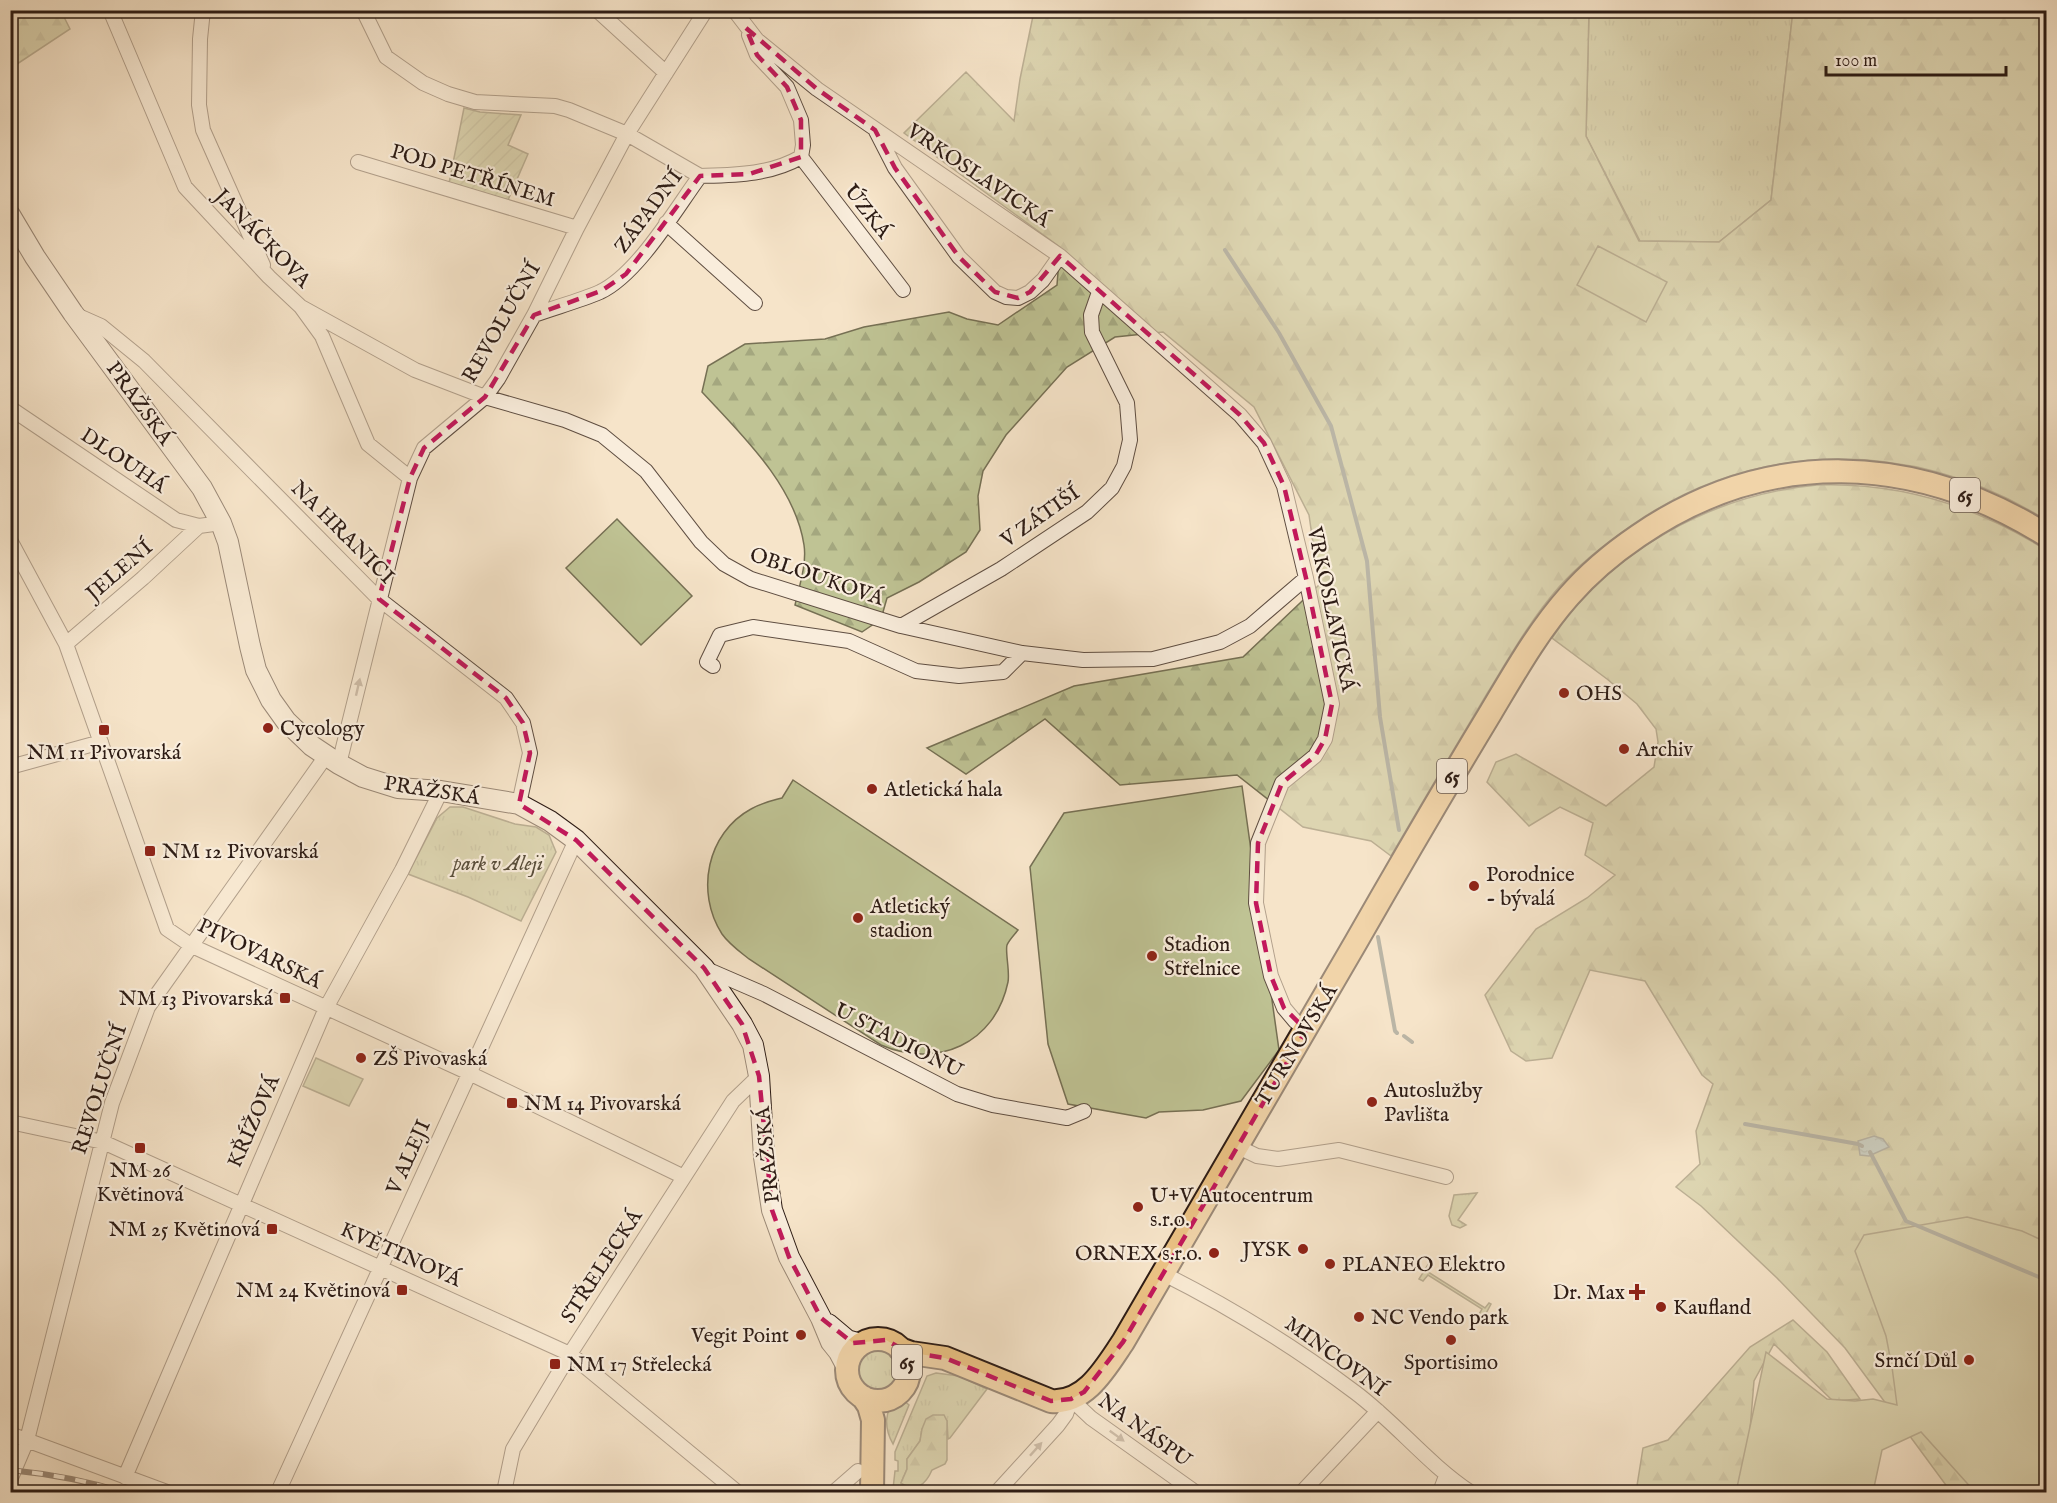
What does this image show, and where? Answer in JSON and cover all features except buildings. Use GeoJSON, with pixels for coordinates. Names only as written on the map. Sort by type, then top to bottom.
{"type":"FeatureCollection","features":[{"type":"Feature","properties":{"kind":"main road","name":"PRAŽSKÁ"},"geometry":{"type":"LineString","coordinates":[[10,215],[73,313],[202,488],[221,523],[228,542],[250,646],[260,678],[271,700],[286,721],[312,746],[363,777],[398,788],[441,791],[519,804],[550,821],[576,840],[704,968],[742,1024],[753,1045],[759,1076],[764,1158],[772,1210],[789,1257],[831,1342],[847,1367],[850,1385],[869,1406],[873,1419],[872,1492]]}},
{"type":"Feature","properties":{"kind":"main road","name":"TURNOVSKÁ"},"geometry":{"type":"LineString","coordinates":[[1071,1400],[1084,1392],[1108,1363],[1306,1030],[1461,761],[1533,644],[1550,618],[1570,594],[1626,544],[1690,505],[1732,488],[1774,477],[1836,471],[1903,478],[1954,490],[1991,505],[2046,535]]}},
{"type":"Feature","properties":{"kind":"main road","name":"PRAŽSKÁ"},"geometry":{"type":"LineString","coordinates":[[821,1318],[843,1338],[861,1344],[878,1339],[894,1344],[900,1349]]}},
{"type":"Feature","properties":{"kind":"main road","name":"65"},"geometry":{"type":"LineString","coordinates":[[847,1367],[850,1357],[861,1344]]}},
{"type":"Feature","properties":{"kind":"main road","name":"65"},"geometry":{"type":"LineString","coordinates":[[900,1349],[956,1362],[1052,1401],[1071,1400]]}},
{"type":"Feature","properties":{"kind":"main road","name":"65"},"geometry":{"type":"LineString","coordinates":[[900,1349],[908,1365],[906,1382]]}},
{"type":"Feature","properties":{"kind":"main road","name":"65"},"geometry":{"type":"LineString","coordinates":[[863,1397],[879,1401],[891,1398],[900,1392],[915,1373],[926,1366],[940,1362],[956,1362]]}},
{"type":"Feature","properties":{"kind":"main road","name":"65"},"geometry":{"type":"LineString","coordinates":[[881,1492],[882,1419],[891,1398]]}},
{"type":"Feature","properties":{"kind":"street","name":"JANÁČKOVA"},"geometry":{"type":"LineString","coordinates":[[110,10],[185,187],[269,277],[301,307],[322,336],[368,444],[410,478]]}},
{"type":"Feature","properties":{"kind":"street"},"geometry":{"type":"LineString","coordinates":[[203,10],[199,105],[203,130],[269,277]]}},
{"type":"Feature","properties":{"kind":"street"},"geometry":{"type":"LineString","coordinates":[[363,10],[386,57],[410,76],[436,89],[461,99],[482,103],[555,106],[627,134],[700,176]]}},
{"type":"Feature","properties":{"kind":"street"},"geometry":{"type":"LineString","coordinates":[[597,10],[666,73]]}},
{"type":"Feature","properties":{"kind":"street","name":"REVOLUČNÍ"},"geometry":{"type":"LineString","coordinates":[[10,1480],[27,1440],[112,1104],[148,1007],[333,760],[379,599],[410,478],[424,448],[485,397],[498,379],[534,315],[627,134],[706,10]]}},
{"type":"Feature","properties":{"kind":"street","name":"VRKOSLAVICKÁ"},"geometry":{"type":"LineString","coordinates":[[734,10],[746,28],[772,54],[817,89],[1059,256],[1240,415],[1264,443],[1284,486],[1332,704],[1324,739],[1315,756],[1282,783],[1258,843],[1256,903],[1271,976],[1284,1008],[1295,1022],[1306,1030]]}},
{"type":"Feature","properties":{"kind":"street"},"geometry":{"type":"LineString","coordinates":[[880,10],[895,10]]}},
{"type":"Feature","properties":{"kind":"street"},"geometry":{"type":"LineString","coordinates":[[746,28],[757,55],[787,87],[801,120],[803,145],[801,157]]}},
{"type":"Feature","properties":{"kind":"street","name":"VRKOSLAVICKÁ"},"geometry":{"type":"LineString","coordinates":[[875,129],[895,168],[959,256],[995,292],[1006,297],[1018,298],[1030,292],[1043,280],[1059,256]]}},
{"type":"Feature","properties":{"kind":"street","name":"ZÁPADNÍ"},"geometry":{"type":"LineString","coordinates":[[534,315],[601,291],[626,274],[700,176],[749,174],[788,165],[801,157]]}},
{"type":"Feature","properties":{"kind":"street","name":"ÚZKÁ"},"geometry":{"type":"LineString","coordinates":[[801,157],[903,290]]}},
{"type":"Feature","properties":{"kind":"street","name":"POD PETŘÍNEM"},"geometry":{"type":"LineString","coordinates":[[358,162],[577,228]]}},
{"type":"Feature","properties":{"kind":"street"},"geometry":{"type":"LineString","coordinates":[[666,223],[755,303]]}},
{"type":"Feature","properties":{"kind":"street","name":"V ZÁTIŠÍ"},"geometry":{"type":"LineString","coordinates":[[901,626],[1001,569],[1087,512],[1112,488],[1124,466],[1130,440],[1127,403],[1092,332],[1090,315],[1099,292]]}},
{"type":"Feature","properties":{"kind":"street","name":"OBLOUKOVÁ"},"geometry":{"type":"LineString","coordinates":[[301,307],[415,370],[485,397],[565,420],[602,435],[646,471],[701,542],[724,564],[751,579],[901,626],[1022,653],[1083,660],[1153,658],[1220,642],[1251,626],[1305,578]]}},
{"type":"Feature","properties":{"kind":"street","name":"NA HRANICI"},"geometry":{"type":"LineString","coordinates":[[73,313],[100,326],[144,361],[379,599],[506,698],[523,723],[530,753],[519,804]]}},
{"type":"Feature","properties":{"kind":"street","name":"DLOUHÁ"},"geometry":{"type":"LineString","coordinates":[[10,408],[176,520],[199,526],[221,523]]}},
{"type":"Feature","properties":{"kind":"street","name":"JELENÍ"},"geometry":{"type":"LineString","coordinates":[[66,644],[199,526]]}},
{"type":"Feature","properties":{"kind":"street","name":"PIVOVARSKÁ"},"geometry":{"type":"LineString","coordinates":[[10,540],[66,644],[167,929],[192,946],[469,1073],[684,1177]]}},
{"type":"Feature","properties":{"kind":"street"},"geometry":{"type":"LineString","coordinates":[[713,666],[707,662],[720,635],[753,627],[849,641],[916,671],[959,676],[1003,672],[1022,653]]}},
{"type":"Feature","properties":{"kind":"street"},"geometry":{"type":"LineString","coordinates":[[10,767],[101,742]]}},
{"type":"Feature","properties":{"kind":"street","name":"KŘÍŽOVÁ"},"geometry":{"type":"LineString","coordinates":[[124,1477],[326,1008],[402,870],[441,791]]}},
{"type":"Feature","properties":{"kind":"street","name":"V ALEJI"},"geometry":{"type":"LineString","coordinates":[[278,1492],[576,840]]}},
{"type":"Feature","properties":{"kind":"street","name":"U STADIONU"},"geometry":{"type":"LineString","coordinates":[[704,968],[764,994],[957,1094],[993,1105],[1067,1118],[1084,1111]]}},
{"type":"Feature","properties":{"kind":"street","name":"STŘELECKÁ"},"geometry":{"type":"LineString","coordinates":[[504,1492],[513,1449],[570,1354],[733,1101],[759,1076]]}},
{"type":"Feature","properties":{"kind":"street","name":"KVĚTINOVÁ"},"geometry":{"type":"LineString","coordinates":[[10,1122],[103,1142],[570,1354],[736,1492]]}},
{"type":"Feature","properties":{"kind":"street"},"geometry":{"type":"LineString","coordinates":[[1236,1146],[1257,1156],[1278,1159],[1339,1150],[1446,1177]]}},
{"type":"Feature","properties":{"kind":"street","name":"MINCOVNÍ"},"geometry":{"type":"LineString","coordinates":[[1162,1273],[1270,1334],[1356,1393],[1446,1476],[1470,1492]]}},
{"type":"Feature","properties":{"kind":"street"},"geometry":{"type":"LineString","coordinates":[[997,1492],[1058,1425],[1066,1414],[1071,1400]]}},
{"type":"Feature","properties":{"kind":"street","name":"NA NÁSPU"},"geometry":{"type":"LineString","coordinates":[[1071,1400],[1091,1418],[1195,1492]]}},
{"type":"Feature","properties":{"kind":"street"},"geometry":{"type":"LineString","coordinates":[[1302,1492],[1378,1411]]}},
{"type":"Feature","properties":{"kind":"street"},"geometry":{"type":"LineString","coordinates":[[10,1434],[167,1492]]}},
{"type":"Feature","properties":{"kind":"street"},"geometry":{"type":"LineString","coordinates":[[834,1492],[858,1471]]}},
{"type":"Feature","properties":{"kind":"street"},"geometry":{"type":"LineString","coordinates":[[1440,1492],[1446,1476]]}},
{"type":"Feature","properties":{"kind":"highlighted area"},"geometry":{"type":"Polygon","coordinates":[[[746,28],[817,89],[875,130],[895,168],[959,257],[995,292],[1018,298],[1030,292],[1060,256],[1240,415],[1264,443],[1284,486],[1306,578],[1332,704],[1325,739],[1315,756],[1282,783],[1258,843],[1256,903],[1271,976],[1284,1008],[1306,1030],[1123,1342],[1084,1392],[1071,1399],[1051,1401],[945,1358],[907,1352],[886,1340],[853,1343],[821,1318],[789,1257],[772,1210],[759,1076],[742,1024],[704,968],[576,840],[519,804],[530,753],[523,723],[506,698],[379,599],[410,478],[424,448],[485,397],[534,315],[601,291],[626,274],[700,176],[749,174],[801,157],[801,120],[787,87],[757,55],[746,28]]]}},
{"type":"Feature","properties":{"kind":"green space"},"geometry":{"type":"Polygon","coordinates":[[[11,10],[61,11],[70,29],[11,68],[11,10]]]}},
{"type":"Feature","properties":{"kind":"green space"},"geometry":{"type":"Polygon","coordinates":[[[1034,11],[1589,11],[1586,136],[1639,241],[1719,242],[1771,200],[1793,11],[2046,11],[2046,520],[1996,493],[1944,474],[1891,463],[1838,459],[1784,463],[1732,476],[1681,496],[1632,525],[1603,546],[1549,599],[1504,665],[1391,856],[1371,841],[1303,827],[1237,775],[1120,785],[1045,719],[966,774],[927,748],[1074,686],[1243,657],[1319,585],[1309,515],[1254,407],[1163,332],[1115,337],[1067,367],[1006,435],[983,471],[978,496],[980,530],[966,552],[919,582],[887,598],[881,619],[862,632],[795,605],[804,560],[804,545],[799,523],[778,481],[764,462],[702,392],[708,366],[745,344],[825,339],[864,327],[949,312],[967,319],[998,325],[1057,285],[1060,247],[904,133],[966,72],[1014,121],[1034,11]]]}},
{"type":"Feature","properties":{"kind":"green space"},"geometry":{"type":"Polygon","coordinates":[[[1589,11],[1793,11],[1771,200],[1719,242],[1640,241],[1586,136],[1589,11]]]}},
{"type":"Feature","properties":{"kind":"green space"},"geometry":{"type":"Polygon","coordinates":[[[464,108],[480,112],[521,115],[508,145],[528,154],[508,200],[449,183],[464,108]]]}},
{"type":"Feature","properties":{"kind":"green space"},"geometry":{"type":"Polygon","coordinates":[[[1598,246],[1667,282],[1646,322],[1577,285],[1598,246]]]}},
{"type":"Feature","properties":{"kind":"green space"},"geometry":{"type":"Polygon","coordinates":[[[1817,485],[1878,488],[1936,500],[1992,521],[2046,550],[2046,1431],[1995,1492],[1951,1492],[1845,1348],[1777,1278],[1701,1206],[1676,1187],[1700,1164],[1696,1131],[1713,1084],[1702,1075],[1645,981],[1590,970],[1552,1058],[1526,1061],[1511,1051],[1485,995],[1536,929],[1587,898],[1615,875],[1585,855],[1593,823],[1560,807],[1529,826],[1487,782],[1496,762],[1516,754],[1606,806],[1654,767],[1658,742],[1656,729],[1637,704],[1552,638],[1576,607],[1604,578],[1667,532],[1740,501],[1778,491],[1817,485]]]}},
{"type":"Feature","properties":{"kind":"green space"},"geometry":{"type":"Polygon","coordinates":[[[617,519],[692,596],[641,645],[566,568],[617,519]]]}},
{"type":"Feature","properties":{"kind":"green space","name":"Atletický stadion"},"geometry":{"type":"Polygon","coordinates":[[[793,780],[1018,930],[1007,945],[1008,982],[1001,1003],[991,1021],[977,1036],[961,1046],[942,1052],[923,1054],[902,1052],[881,1045],[749,959],[722,934],[709,900],[708,882],[715,848],[724,833],[736,820],[755,807],[782,798],[793,780]]]}},
{"type":"Feature","properties":{"kind":"green space","name":"Stadion Střelnice"},"geometry":{"type":"Polygon","coordinates":[[[1242,786],[1279,1050],[1241,1101],[1203,1110],[1159,1112],[1146,1118],[1068,1104],[1048,1044],[1030,867],[1064,813],[1242,786]]]}},
{"type":"Feature","properties":{"kind":"green space","name":"park v Aleji"},"geometry":{"type":"Polygon","coordinates":[[[450,807],[463,807],[515,824],[536,827],[549,835],[556,852],[521,921],[468,897],[408,874],[437,818],[450,807]]]}},
{"type":"Feature","properties":{"kind":"green space"},"geometry":{"type":"Polygon","coordinates":[[[316,1058],[363,1079],[349,1106],[303,1086],[316,1058]]]}},
{"type":"Feature","properties":{"kind":"green space"},"geometry":{"type":"Polygon","coordinates":[[[1477,1193],[1458,1220],[1466,1225],[1460,1228],[1452,1225],[1449,1216],[1454,1195],[1477,1193]]]}},
{"type":"Feature","properties":{"kind":"green space","name":"Srnčí Důl"},"geometry":{"type":"Polygon","coordinates":[[[1967,1217],[2022,1231],[2046,1242],[2046,1492],[1975,1492],[1921,1432],[1882,1450],[1873,1492],[1736,1492],[1766,1352],[1827,1399],[1855,1401],[1873,1399],[1897,1405],[1886,1336],[1855,1251],[1864,1235],[1967,1217]]]}},
{"type":"Feature","properties":{"kind":"green space"},"geometry":{"type":"Polygon","coordinates":[[[1429,1263],[1432,1265],[1428,1272],[1485,1308],[1489,1303],[1491,1304],[1483,1319],[1478,1316],[1482,1309],[1428,1275],[1423,1281],[1419,1279],[1429,1263]]]}},
{"type":"Feature","properties":{"kind":"green space"},"geometry":{"type":"Polygon","coordinates":[[[1793,1320],[1827,1352],[1860,1399],[1833,1401],[1774,1344],[1754,1381],[1745,1492],[1636,1492],[1643,1448],[1668,1440],[1750,1347],[1793,1320]]]}},
{"type":"Feature","properties":{"kind":"green space"},"geometry":{"type":"Polygon","coordinates":[[[878,1348],[886,1349],[893,1354],[898,1361],[898,1377],[893,1384],[886,1389],[878,1390],[870,1389],[863,1384],[858,1377],[857,1369],[858,1361],[863,1354],[870,1349],[878,1348]]]}},
{"type":"Feature","properties":{"kind":"green space"},"geometry":{"type":"Polygon","coordinates":[[[936,1373],[959,1376],[987,1389],[950,1438],[948,1439],[947,1421],[922,1429],[920,1441],[907,1459],[907,1469],[901,1483],[905,1486],[893,1489],[895,1471],[898,1471],[895,1452],[927,1376],[936,1373]]]}},
{"type":"Feature","properties":{"kind":"green space"},"geometry":{"type":"Polygon","coordinates":[[[899,1400],[909,1405],[893,1444],[888,1432],[887,1420],[890,1409],[899,1400]]]}},
{"type":"Feature","properties":{"kind":"green space"},"geometry":{"type":"Polygon","coordinates":[[[933,1415],[944,1415],[947,1421],[947,1460],[945,1464],[932,1470],[920,1486],[906,1486],[901,1483],[907,1469],[907,1459],[920,1441],[926,1419],[933,1415]]]}},
{"type":"Feature","properties":{"kind":"water"},"geometry":{"type":"Polygon","coordinates":[[[1874,1136],[1883,1139],[1889,1147],[1869,1156],[1860,1155],[1858,1141],[1874,1136]]]}},
{"type":"Feature","properties":{"kind":"waterway"},"geometry":{"type":"LineString","coordinates":[[1225,250],[1279,333],[1331,426],[1367,561],[1380,717],[1399,830]]}},
{"type":"Feature","properties":{"kind":"waterway"},"geometry":{"type":"LineString","coordinates":[[1378,937],[1397,1033]]}},
{"type":"Feature","properties":{"kind":"waterway"},"geometry":{"type":"LineString","coordinates":[[1404,1036],[1412,1042]]}},
{"type":"Feature","properties":{"kind":"waterway"},"geometry":{"type":"LineString","coordinates":[[1745,1124],[1862,1146]]}},
{"type":"Feature","properties":{"kind":"waterway"},"geometry":{"type":"LineString","coordinates":[[1870,1152],[1906,1221],[2046,1280]]}},
{"type":"Feature","properties":{"kind":"railway"},"geometry":{"type":"LineString","coordinates":[[10,1470],[67,1478],[123,1492]]}},
{"type":"Feature","properties":{"kind":"place","name":"OHS"},"geometry":{"type":"Point","coordinates":[1564,693]}},
{"type":"Feature","properties":{"kind":"place","name":"Cycology"},"geometry":{"type":"Point","coordinates":[268,728]}},
{"type":"Feature","properties":{"kind":"place","name":"NM 11 Pivovarská"},"geometry":{"type":"Point","coordinates":[104,730]}},
{"type":"Feature","properties":{"kind":"place","name":"Archiv"},"geometry":{"type":"Point","coordinates":[1624,749]}},
{"type":"Feature","properties":{"kind":"place","name":"Atletická hala"},"geometry":{"type":"Point","coordinates":[872,789]}},
{"type":"Feature","properties":{"kind":"place","name":"NM 12 Pivovarská"},"geometry":{"type":"Point","coordinates":[150,851]}},
{"type":"Feature","properties":{"kind":"place","name":"Porodnice - bývalá"},"geometry":{"type":"Point","coordinates":[1474,886]}},
{"type":"Feature","properties":{"kind":"place","name":"Atletický stadion"},"geometry":{"type":"Point","coordinates":[858,918]}},
{"type":"Feature","properties":{"kind":"place","name":"Stadion Střelnice"},"geometry":{"type":"Point","coordinates":[1152,956]}},
{"type":"Feature","properties":{"kind":"place","name":"NM 13 Pivovarská"},"geometry":{"type":"Point","coordinates":[285,998]}},
{"type":"Feature","properties":{"kind":"place","name":"ZŠ Pivovaská"},"geometry":{"type":"Point","coordinates":[361,1058]}},
{"type":"Feature","properties":{"kind":"place","name":"Autoslužby Pavlišta"},"geometry":{"type":"Point","coordinates":[1372,1102]}},
{"type":"Feature","properties":{"kind":"place","name":"NM 14 Pivovarská"},"geometry":{"type":"Point","coordinates":[512,1103]}},
{"type":"Feature","properties":{"kind":"place","name":"NM 26 Květinová"},"geometry":{"type":"Point","coordinates":[140,1148]}},
{"type":"Feature","properties":{"kind":"place","name":"U+V Autocentrum s.r.o."},"geometry":{"type":"Point","coordinates":[1138,1207]}},
{"type":"Feature","properties":{"kind":"place","name":"NM 25 Květinová"},"geometry":{"type":"Point","coordinates":[272,1229]}},
{"type":"Feature","properties":{"kind":"place","name":"JYSK"},"geometry":{"type":"Point","coordinates":[1303,1249]}},
{"type":"Feature","properties":{"kind":"place","name":"ORNEX s.r.o."},"geometry":{"type":"Point","coordinates":[1214,1253]}},
{"type":"Feature","properties":{"kind":"place","name":"PLANEO Elektro"},"geometry":{"type":"Point","coordinates":[1330,1264]}},
{"type":"Feature","properties":{"kind":"place","name":"NM 24 Květinová"},"geometry":{"type":"Point","coordinates":[402,1290]}},
{"type":"Feature","properties":{"kind":"place","name":"Dr. Max"},"geometry":{"type":"Point","coordinates":[1637,1292]}},
{"type":"Feature","properties":{"kind":"place","name":"Kaufland"},"geometry":{"type":"Point","coordinates":[1661,1307]}},
{"type":"Feature","properties":{"kind":"place","name":"NC Vendo park"},"geometry":{"type":"Point","coordinates":[1359,1317]}},
{"type":"Feature","properties":{"kind":"place","name":"Vegit Point"},"geometry":{"type":"Point","coordinates":[801,1335]}},
{"type":"Feature","properties":{"kind":"place","name":"Sportisimo"},"geometry":{"type":"Point","coordinates":[1451,1340]}},
{"type":"Feature","properties":{"kind":"place","name":"Srnčí Důl"},"geometry":{"type":"Point","coordinates":[1969,1360]}},
{"type":"Feature","properties":{"kind":"place","name":"NM 17 Střelecká"},"geometry":{"type":"Point","coordinates":[555,1364]}}]}
